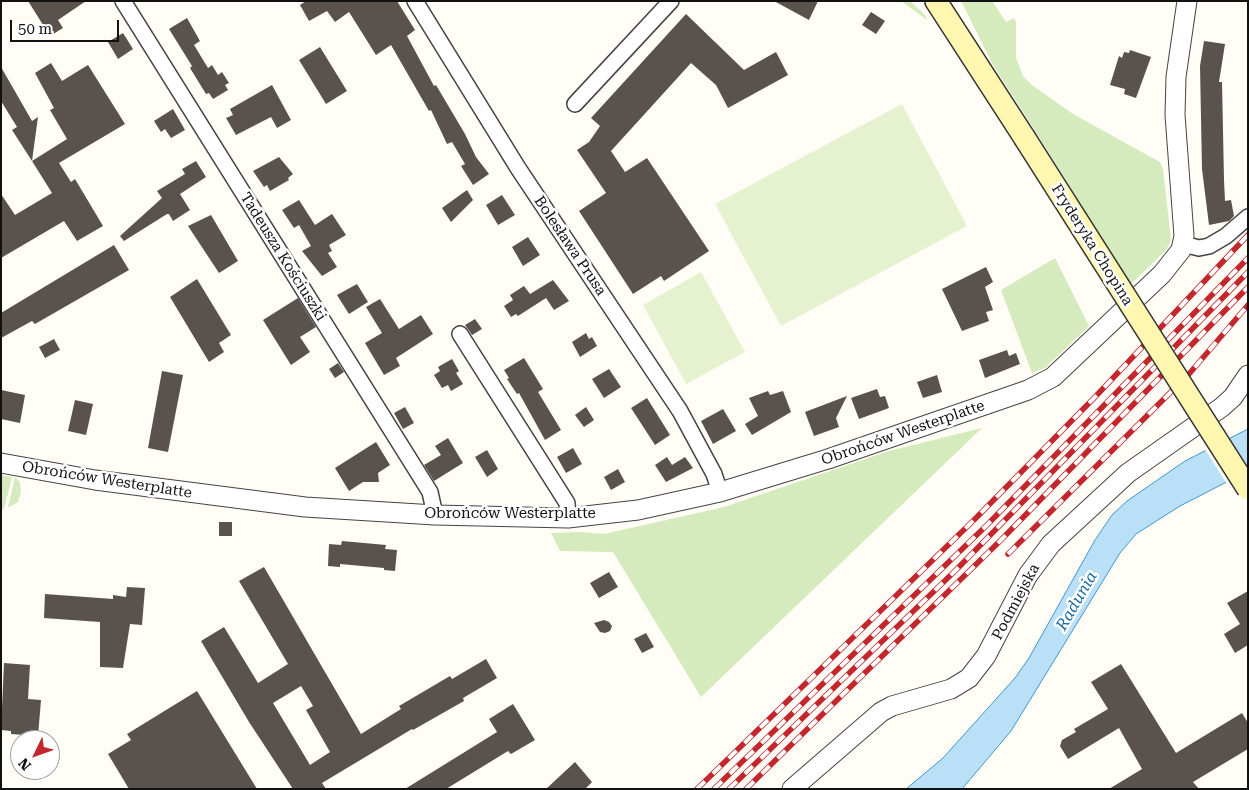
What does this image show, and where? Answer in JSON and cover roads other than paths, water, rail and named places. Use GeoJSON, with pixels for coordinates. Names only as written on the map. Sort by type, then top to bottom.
{"type":"FeatureCollection","features":[{"type":"Feature","properties":{"kind":"main road","name":"Fryderyka Chopina"},"geometry":{"type":"LineString","coordinates":[[938,3],[1248,489]]}},
{"type":"Feature","properties":{"kind":"street","name":"Tadeusza Kościuszki"},"geometry":{"type":"LineString","coordinates":[[123,1],[430,492],[435,515]]}},
{"type":"Feature","properties":{"kind":"street","name":"Bolesława Prusa"},"geometry":{"type":"LineString","coordinates":[[415,1],[518,168],[680,411],[714,474],[720,492]]}},
{"type":"Feature","properties":{"kind":"street"},"geometry":{"type":"LineString","coordinates":[[576,104],[671,1]]}},
{"type":"Feature","properties":{"kind":"street"},"geometry":{"type":"LineString","coordinates":[[1187,1],[1176,77],[1175,115],[1183,244],[1199,248],[1209,246],[1226,236],[1246,220]]}},
{"type":"Feature","properties":{"kind":"street","name":"Obrońców Westerplatte"},"geometry":{"type":"LineString","coordinates":[[1,463],[95,480],[238,500],[305,507],[435,515],[568,518],[638,510],[720,492],[828,459],[988,405],[1044,382],[1064,367],[1162,274],[1178,255],[1183,244]]}},
{"type":"Feature","properties":{"kind":"street"},"geometry":{"type":"LineString","coordinates":[[460,334],[566,503],[568,518]]}},
{"type":"Feature","properties":{"kind":"street","name":"Podmiejska"},"geometry":{"type":"LineString","coordinates":[[792,789],[881,712],[892,706],[951,689],[969,678],[986,656],[1034,566],[1060,534],[1128,473],[1213,415],[1240,393],[1248,375]]}},
{"type":"Feature","properties":{"kind":"water","name":"Radunia"},"geometry":{"type":"Polygon","coordinates":[[[1248,429],[1248,471],[1180,506],[1136,534],[1120,553],[1011,731],[962,789],[906,789],[943,758],[1015,678],[1029,658],[1095,540],[1112,515],[1127,501],[1185,461],[1248,429]]]}},
{"type":"Feature","properties":{"kind":"railway"},"geometry":{"type":"LineString","coordinates":[[697,789],[975,519],[1097,395],[1248,235]]}},
{"type":"Feature","properties":{"kind":"railway"},"geometry":{"type":"LineString","coordinates":[[714,789],[987,525],[1248,258]]}},
{"type":"Feature","properties":{"kind":"railway"},"geometry":{"type":"LineString","coordinates":[[729,789],[956,570],[1248,272]]}},
{"type":"Feature","properties":{"kind":"railway"},"geometry":{"type":"LineString","coordinates":[[746,789],[1001,540],[1248,287]]}},
{"type":"Feature","properties":{"kind":"railway"},"geometry":{"type":"LineString","coordinates":[[1008,554],[1189,374],[1248,305]]}}]}
